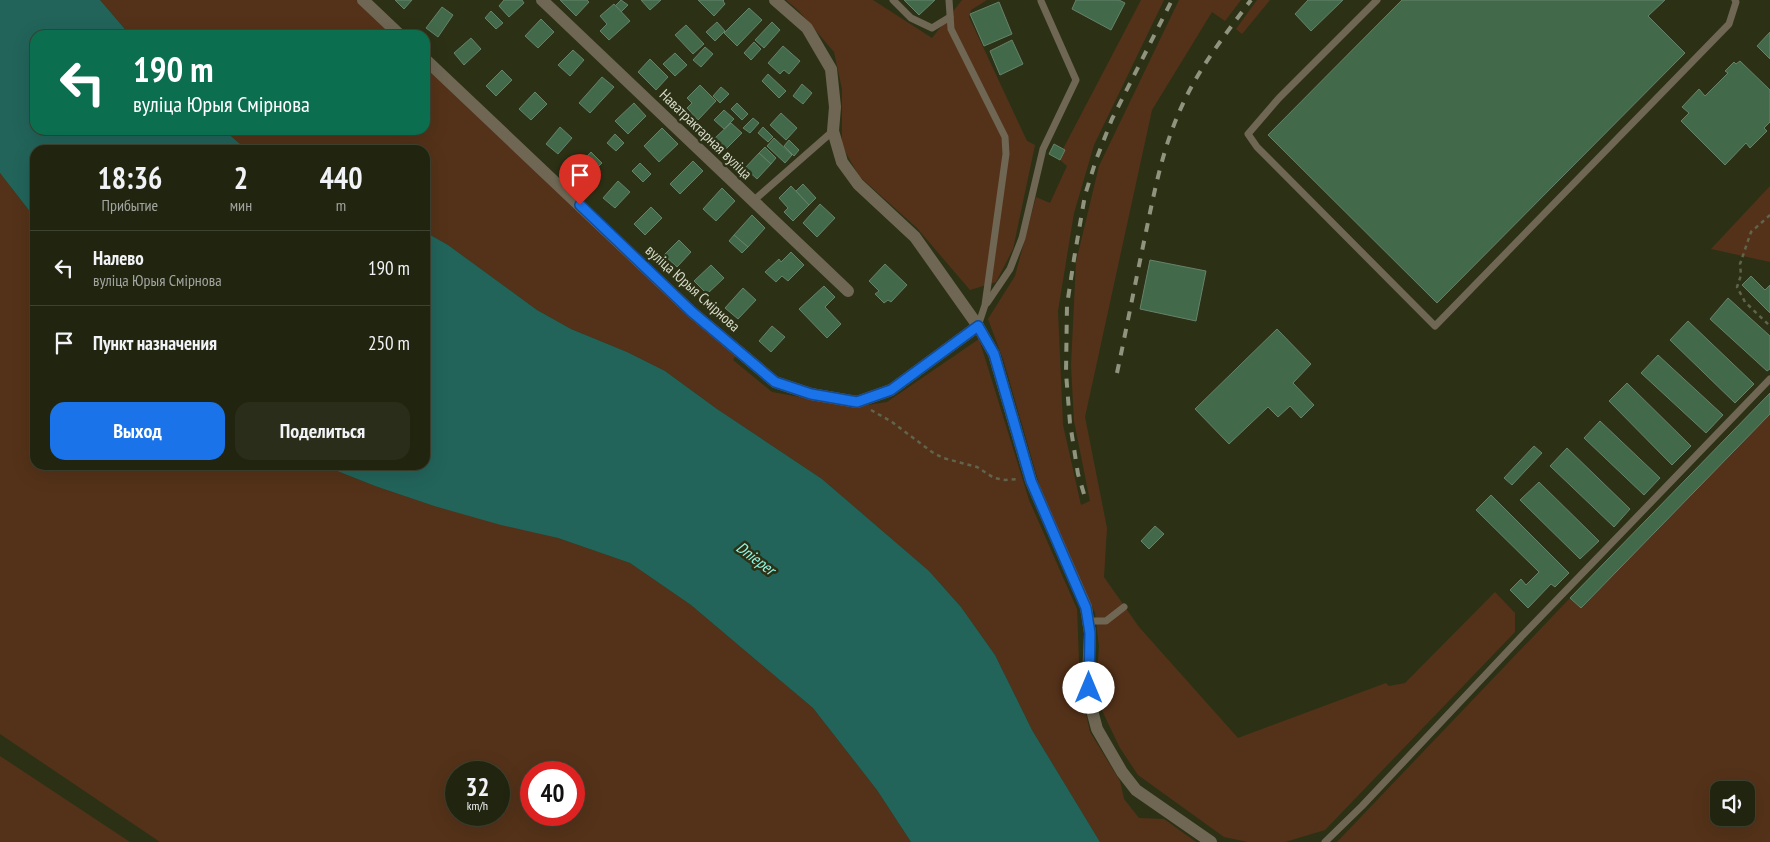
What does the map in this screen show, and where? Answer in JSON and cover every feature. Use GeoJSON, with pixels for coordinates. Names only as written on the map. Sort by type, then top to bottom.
{"type":"FeatureCollection","features":[{"type":"Feature","properties":{"kind":"street"},"geometry":{"type":"LineString","coordinates":[[363,0],[395,30]]}},
{"type":"Feature","properties":{"kind":"street","name":"Наватрактарная вуліца"},"geometry":{"type":"LineString","coordinates":[[542,0],[752,202],[848,291]]}},
{"type":"Feature","properties":{"kind":"street"},"geometry":{"type":"LineString","coordinates":[[775,0],[806,28],[831,69],[835,107],[833,131],[842,162],[858,184],[915,237],[978,326],[994,354],[1031,481],[1086,608],[1090,633],[1089,699],[1097,729],[1122,772],[1136,790],[1212,842]]}},
{"type":"Feature","properties":{"kind":"street","name":"вуліца Юрыя Смірнова"},"geometry":{"type":"LineString","coordinates":[[430,64],[692,312],[775,382],[811,394],[857,402],[891,390],[978,326]]}},
{"type":"Feature","properties":{"kind":"lane"},"geometry":{"type":"LineString","coordinates":[[893,0],[911,18],[932,28],[950,17]]}},
{"type":"Feature","properties":{"kind":"lane"},"geometry":{"type":"LineString","coordinates":[[949,0],[951,29],[1005,137],[1006,154],[985,305],[978,326]]}},
{"type":"Feature","properties":{"kind":"lane"},"geometry":{"type":"LineString","coordinates":[[1377,0],[1279,98],[1248,134],[1258,147],[1435,326],[1729,24],[1736,0]]}},
{"type":"Feature","properties":{"kind":"lane"},"geometry":{"type":"LineString","coordinates":[[985,305],[1010,269],[1022,238],[1043,149],[1076,80],[1041,1]]}},
{"type":"Feature","properties":{"kind":"lane"},"geometry":{"type":"LineString","coordinates":[[752,202],[833,131]]}},
{"type":"Feature","properties":{"kind":"lane"},"geometry":{"type":"LineString","coordinates":[[1326,842],[1770,379]]}},
{"type":"Feature","properties":{"kind":"lane"},"geometry":{"type":"LineString","coordinates":[[1088,621],[1106,621],[1124,607]]}},
{"type":"Feature","properties":{"kind":"path"},"geometry":{"type":"LineString","coordinates":[[1770,214],[1751,232],[1740,264],[1741,275],[1738,287],[1745,302],[1770,326]]}},
{"type":"Feature","properties":{"kind":"path"},"geometry":{"type":"LineString","coordinates":[[857,402],[892,422],[943,458],[977,467],[994,478],[1005,480],[1021,479],[1028,483],[1031,481]]}},
{"type":"Feature","properties":{"kind":"shaded area"},"geometry":{"type":"Polygon","coordinates":[[[100,0],[360,0],[393,30],[126,30],[100,0]]]}},
{"type":"Feature","properties":{"kind":"shaded area"},"geometry":{"type":"Polygon","coordinates":[[[786,0],[873,0],[932,38],[962,0],[987,0],[971,10],[969,17],[1027,141],[1035,145],[1013,249],[996,282],[970,290],[917,228],[859,176],[842,146],[842,89],[834,52],[798,10],[786,0]]]}},
{"type":"Feature","properties":{"kind":"shaded area"},"geometry":{"type":"Polygon","coordinates":[[[1141,0],[1164,0],[1094,145],[1074,213],[1058,311],[1063,425],[1081,505],[1090,501],[1074,421],[1071,365],[1076,262],[1099,166],[1179,0],[1241,0],[1225,21],[1212,12],[1152,110],[1085,417],[1107,528],[1104,577],[1139,627],[1238,738],[1386,683],[1389,686],[1405,683],[1495,592],[1515,613],[1515,632],[1325,830],[1285,842],[1248,842],[1224,837],[1138,775],[1120,748],[1095,696],[1099,647],[1095,613],[1042,494],[1004,362],[988,319],[1015,276],[1036,197],[1050,203],[1067,166],[1060,160],[1065,150],[1063,149],[1141,0]]]}},
{"type":"Feature","properties":{"kind":"shaded area"},"geometry":{"type":"Polygon","coordinates":[[[1257,0],[1270,0],[1242,34],[1236,29],[1257,0]]]}},
{"type":"Feature","properties":{"kind":"shaded area"},"geometry":{"type":"Polygon","coordinates":[[[430,65],[739,350],[733,360],[772,392],[855,407],[887,402],[979,339],[1029,500],[1077,609],[1080,686],[1090,732],[1120,781],[1124,799],[1139,818],[1164,819],[1196,842],[1100,842],[1032,730],[995,655],[961,607],[929,571],[822,479],[717,409],[665,371],[627,352],[571,329],[537,310],[448,245],[430,235],[430,145],[241,145],[230,135],[430,135],[430,65]]]}},
{"type":"Feature","properties":{"kind":"shaded area"},"geometry":{"type":"Polygon","coordinates":[[[0,173],[30,212],[30,470],[335,470],[434,506],[558,538],[630,563],[691,605],[813,708],[877,790],[911,842],[160,842],[0,734],[0,173]]]}},
{"type":"Feature","properties":{"kind":"shaded area"},"geometry":{"type":"Polygon","coordinates":[[[1770,186],[1770,262],[1711,249],[1770,186]]]}},
{"type":"Feature","properties":{"kind":"shaded area"},"geometry":{"type":"Polygon","coordinates":[[[1770,414],[1770,842],[1337,842],[1570,598],[1581,608],[1770,414]]]}},
{"type":"Feature","properties":{"kind":"shaded area"},"geometry":{"type":"Polygon","coordinates":[[[0,756],[130,842],[0,842],[0,756]]]}},
{"type":"Feature","properties":{"kind":"water"},"geometry":{"type":"Polygon","coordinates":[[[0,0],[100,0],[126,30],[30,30],[30,135],[230,135],[241,145],[30,145],[30,212],[0,173],[0,0]]]}},
{"type":"Feature","properties":{"kind":"water","name":"Dnieper"},"geometry":{"type":"Polygon","coordinates":[[[430,235],[448,245],[537,310],[571,329],[627,352],[665,371],[717,409],[822,479],[929,571],[961,607],[995,655],[1032,730],[1100,842],[911,842],[877,790],[813,708],[691,605],[630,563],[558,538],[501,525],[434,506],[335,470],[430,470],[430,235]]]}},
{"type":"Feature","properties":{"kind":"building"},"geometry":{"type":"Polygon","coordinates":[[[395,0],[412,0],[404,9],[395,0]]]}},
{"type":"Feature","properties":{"kind":"building"},"geometry":{"type":"Polygon","coordinates":[[[504,0],[522,0],[524,3],[509,17],[499,6],[504,0]]]}},
{"type":"Feature","properties":{"kind":"building"},"geometry":{"type":"Polygon","coordinates":[[[560,0],[587,0],[589,2],[576,16],[560,0]]]}},
{"type":"Feature","properties":{"kind":"building"},"geometry":{"type":"Polygon","coordinates":[[[621,0],[628,5],[621,12],[615,6],[621,0]]]}},
{"type":"Feature","properties":{"kind":"building"},"geometry":{"type":"Polygon","coordinates":[[[641,0],[661,0],[650,10],[641,0]]]}},
{"type":"Feature","properties":{"kind":"building"},"geometry":{"type":"Polygon","coordinates":[[[698,0],[724,0],[725,4],[714,16],[698,0]]]}},
{"type":"Feature","properties":{"kind":"building"},"geometry":{"type":"Polygon","coordinates":[[[904,0],[935,0],[919,15],[904,0]]]}},
{"type":"Feature","properties":{"kind":"building"},"geometry":{"type":"Polygon","coordinates":[[[1076,0],[1119,0],[1125,3],[1111,30],[1072,9],[1076,0]]]}},
{"type":"Feature","properties":{"kind":"building"},"geometry":{"type":"Polygon","coordinates":[[[1308,0],[1343,0],[1311,31],[1295,14],[1308,0]]]}},
{"type":"Feature","properties":{"kind":"building"},"geometry":{"type":"Polygon","coordinates":[[[1402,0],[1665,0],[1648,16],[1685,53],[1437,303],[1268,135],[1402,0]]]}},
{"type":"Feature","properties":{"kind":"building"},"geometry":{"type":"Polygon","coordinates":[[[999,2],[1012,34],[984,46],[970,14],[999,2]]]}},
{"type":"Feature","properties":{"kind":"building"},"geometry":{"type":"Polygon","coordinates":[[[614,4],[630,21],[609,40],[600,31],[607,24],[600,16],[614,4]]]}},
{"type":"Feature","properties":{"kind":"building"},"geometry":{"type":"Polygon","coordinates":[[[442,7],[453,15],[438,37],[426,28],[442,7]]]}},
{"type":"Feature","properties":{"kind":"building"},"geometry":{"type":"Polygon","coordinates":[[[749,8],[762,20],[737,46],[724,33],[749,8]]]}},
{"type":"Feature","properties":{"kind":"building"},"geometry":{"type":"Polygon","coordinates":[[[491,11],[503,23],[496,29],[485,18],[491,11]]]}},
{"type":"Feature","properties":{"kind":"building"},"geometry":{"type":"Polygon","coordinates":[[[541,19],[554,32],[538,48],[525,36],[541,19]]]}},
{"type":"Feature","properties":{"kind":"building"},"geometry":{"type":"Polygon","coordinates":[[[717,22],[725,31],[715,41],[706,32],[717,22]]]}},
{"type":"Feature","properties":{"kind":"building"},"geometry":{"type":"Polygon","coordinates":[[[772,22],[780,30],[764,48],[755,40],[772,22]]]}},
{"type":"Feature","properties":{"kind":"building"},"geometry":{"type":"Polygon","coordinates":[[[686,25],[704,44],[693,54],[675,35],[686,25]]]}},
{"type":"Feature","properties":{"kind":"building"},"geometry":{"type":"Polygon","coordinates":[[[1770,32],[1770,59],[1757,46],[1770,32]]]}},
{"type":"Feature","properties":{"kind":"building"},"geometry":{"type":"Polygon","coordinates":[[[471,38],[481,49],[464,65],[454,53],[471,38]]]}},
{"type":"Feature","properties":{"kind":"building"},"geometry":{"type":"Polygon","coordinates":[[[1012,40],[1023,64],[1000,75],[990,51],[1012,40]]]}},
{"type":"Feature","properties":{"kind":"building"},"geometry":{"type":"Polygon","coordinates":[[[754,42],[761,49],[751,60],[744,53],[754,42]]]}},
{"type":"Feature","properties":{"kind":"building"},"geometry":{"type":"Polygon","coordinates":[[[783,46],[800,61],[789,74],[784,70],[780,74],[768,63],[783,46]]]}},
{"type":"Feature","properties":{"kind":"building"},"geometry":{"type":"Polygon","coordinates":[[[705,47],[713,54],[701,67],[693,60],[705,47]]]}},
{"type":"Feature","properties":{"kind":"building"},"geometry":{"type":"Polygon","coordinates":[[[573,50],[584,60],[570,76],[558,65],[573,50]]]}},
{"type":"Feature","properties":{"kind":"building"},"geometry":{"type":"Polygon","coordinates":[[[675,53],[687,65],[675,76],[663,64],[675,53]]]}},
{"type":"Feature","properties":{"kind":"building"},"geometry":{"type":"Polygon","coordinates":[[[650,59],[668,77],[656,90],[638,72],[650,59]]]}},
{"type":"Feature","properties":{"kind":"building"},"geometry":{"type":"Polygon","coordinates":[[[1740,61],[1770,90],[1770,122],[1764,128],[1767,131],[1750,148],[1746,143],[1725,165],[1681,121],[1689,113],[1682,107],[1699,89],[1705,96],[1728,73],[1725,71],[1734,62],[1736,64],[1740,61]]]}},
{"type":"Feature","properties":{"kind":"building"},"geometry":{"type":"Polygon","coordinates":[[[502,70],[512,80],[496,96],[486,86],[502,70]]]}},
{"type":"Feature","properties":{"kind":"building"},"geometry":{"type":"Polygon","coordinates":[[[768,74],[786,91],[779,98],[762,81],[768,74]]]}},
{"type":"Feature","properties":{"kind":"building"},"geometry":{"type":"Polygon","coordinates":[[[602,77],[614,87],[590,113],[579,103],[602,77]]]}},
{"type":"Feature","properties":{"kind":"building"},"geometry":{"type":"Polygon","coordinates":[[[802,84],[812,93],[803,104],[793,96],[802,84]]]}},
{"type":"Feature","properties":{"kind":"building"},"geometry":{"type":"Polygon","coordinates":[[[700,85],[716,101],[698,120],[687,108],[692,103],[687,98],[700,85]]]}},
{"type":"Feature","properties":{"kind":"building"},"geometry":{"type":"Polygon","coordinates":[[[721,87],[729,94],[720,103],[713,96],[721,87]]]}},
{"type":"Feature","properties":{"kind":"building"},"geometry":{"type":"Polygon","coordinates":[[[535,92],[547,104],[531,120],[519,109],[535,92]]]}},
{"type":"Feature","properties":{"kind":"building"},"geometry":{"type":"Polygon","coordinates":[[[634,103],[646,116],[628,134],[615,121],[634,103]]]}},
{"type":"Feature","properties":{"kind":"building"},"geometry":{"type":"Polygon","coordinates":[[[737,103],[748,114],[742,120],[731,109],[737,103]]]}},
{"type":"Feature","properties":{"kind":"building"},"geometry":{"type":"Polygon","coordinates":[[[724,110],[734,119],[724,129],[714,120],[724,110]]]}},
{"type":"Feature","properties":{"kind":"building"},"geometry":{"type":"Polygon","coordinates":[[[781,113],[797,128],[786,140],[770,125],[781,113]]]}},
{"type":"Feature","properties":{"kind":"building"},"geometry":{"type":"Polygon","coordinates":[[[753,118],[759,123],[750,133],[743,128],[753,118]]]}},
{"type":"Feature","properties":{"kind":"building"},"geometry":{"type":"Polygon","coordinates":[[[731,123],[742,133],[726,149],[715,138],[731,123]]]}},
{"type":"Feature","properties":{"kind":"building"},"geometry":{"type":"Polygon","coordinates":[[[560,127],[572,138],[558,154],[546,144],[560,127]]]}},
{"type":"Feature","properties":{"kind":"building"},"geometry":{"type":"Polygon","coordinates":[[[763,127],[773,137],[768,142],[758,133],[763,127]]]}},
{"type":"Feature","properties":{"kind":"building"},"geometry":{"type":"Polygon","coordinates":[[[662,128],[678,144],[659,162],[644,146],[662,128]]]}},
{"type":"Feature","properties":{"kind":"building"},"geometry":{"type":"Polygon","coordinates":[[[615,134],[624,143],[616,151],[607,143],[615,134]]]}},
{"type":"Feature","properties":{"kind":"building"},"geometry":{"type":"Polygon","coordinates":[[[774,138],[792,155],[785,163],[767,146],[774,138]]]}},
{"type":"Feature","properties":{"kind":"building"},"geometry":{"type":"Polygon","coordinates":[[[789,140],[799,150],[794,156],[784,146],[789,140]]]}},
{"type":"Feature","properties":{"kind":"building"},"geometry":{"type":"Polygon","coordinates":[[[1054,144],[1065,150],[1060,160],[1049,154],[1054,144]]]}},
{"type":"Feature","properties":{"kind":"building"},"geometry":{"type":"Polygon","coordinates":[[[765,147],[776,158],[771,164],[759,153],[765,147]]]}},
{"type":"Feature","properties":{"kind":"building"},"geometry":{"type":"Polygon","coordinates":[[[591,152],[602,163],[586,179],[575,169],[591,152]]]}},
{"type":"Feature","properties":{"kind":"building"},"geometry":{"type":"Polygon","coordinates":[[[759,153],[771,164],[757,179],[745,168],[759,153]]]}},
{"type":"Feature","properties":{"kind":"building"},"geometry":{"type":"Polygon","coordinates":[[[693,161],[703,171],[680,194],[670,184],[693,161]]]}},
{"type":"Feature","properties":{"kind":"building"},"geometry":{"type":"Polygon","coordinates":[[[640,163],[651,174],[643,182],[632,171],[640,163]]]}},
{"type":"Feature","properties":{"kind":"building"},"geometry":{"type":"Polygon","coordinates":[[[618,181],[630,192],[615,208],[603,198],[618,181]]]}},
{"type":"Feature","properties":{"kind":"building"},"geometry":{"type":"Polygon","coordinates":[[[803,184],[816,198],[809,205],[796,191],[803,184]]]}},
{"type":"Feature","properties":{"kind":"building"},"geometry":{"type":"Polygon","coordinates":[[[791,186],[809,205],[793,221],[784,212],[788,208],[779,198],[791,186]]]}},
{"type":"Feature","properties":{"kind":"building"},"geometry":{"type":"Polygon","coordinates":[[[722,188],[735,201],[716,221],[703,209],[722,188]]]}},
{"type":"Feature","properties":{"kind":"building"},"geometry":{"type":"Polygon","coordinates":[[[820,204],[835,218],[817,237],[803,223],[820,204]]]}},
{"type":"Feature","properties":{"kind":"building"},"geometry":{"type":"Polygon","coordinates":[[[651,207],[662,218],[645,235],[634,224],[651,207]]]}},
{"type":"Feature","properties":{"kind":"building"},"geometry":{"type":"Polygon","coordinates":[[[752,215],[765,228],[748,247],[734,235],[752,215]]]}},
{"type":"Feature","properties":{"kind":"building"},"geometry":{"type":"Polygon","coordinates":[[[734,235],[748,247],[742,253],[729,241],[734,235]]]}},
{"type":"Feature","properties":{"kind":"building"},"geometry":{"type":"Polygon","coordinates":[[[679,240],[691,252],[677,267],[664,255],[679,240]]]}},
{"type":"Feature","properties":{"kind":"building"},"geometry":{"type":"Polygon","coordinates":[[[791,252],[804,265],[788,281],[782,276],[776,282],[765,272],[779,259],[781,262],[791,252]]]}},
{"type":"Feature","properties":{"kind":"building"},"geometry":{"type":"Polygon","coordinates":[[[1150,260],[1206,271],[1196,321],[1140,309],[1150,260]]]}},
{"type":"Feature","properties":{"kind":"building"},"geometry":{"type":"Polygon","coordinates":[[[885,264],[907,285],[891,302],[888,300],[884,303],[875,294],[879,291],[869,281],[885,264]]]}},
{"type":"Feature","properties":{"kind":"building"},"geometry":{"type":"Polygon","coordinates":[[[711,265],[724,278],[707,294],[694,281],[711,265]]]}},
{"type":"Feature","properties":{"kind":"building"},"geometry":{"type":"Polygon","coordinates":[[[1751,276],[1765,290],[1770,285],[1770,313],[1742,285],[1751,276]]]}},
{"type":"Feature","properties":{"kind":"building"},"geometry":{"type":"Polygon","coordinates":[[[824,286],[835,297],[825,307],[841,324],[827,338],[799,309],[824,286]]]}},
{"type":"Feature","properties":{"kind":"building"},"geometry":{"type":"Polygon","coordinates":[[[743,288],[756,300],[738,319],[725,308],[743,288]]]}},
{"type":"Feature","properties":{"kind":"building"},"geometry":{"type":"Polygon","coordinates":[[[1728,298],[1770,336],[1770,369],[1767,371],[1710,319],[1728,298]]]}},
{"type":"Feature","properties":{"kind":"building"},"geometry":{"type":"Polygon","coordinates":[[[1688,321],[1754,384],[1735,403],[1670,340],[1688,321]]]}},
{"type":"Feature","properties":{"kind":"building"},"geometry":{"type":"Polygon","coordinates":[[[772,326],[785,337],[771,352],[759,341],[772,326]]]}},
{"type":"Feature","properties":{"kind":"building"},"geometry":{"type":"Polygon","coordinates":[[[1277,329],[1311,364],[1293,383],[1314,405],[1301,418],[1290,406],[1278,417],[1268,407],[1229,444],[1195,409],[1277,329]]]}},
{"type":"Feature","properties":{"kind":"building"},"geometry":{"type":"Polygon","coordinates":[[[1658,355],[1723,415],[1706,433],[1641,373],[1658,355]]]}},
{"type":"Feature","properties":{"kind":"building"},"geometry":{"type":"Polygon","coordinates":[[[1627,383],[1691,446],[1672,465],[1609,401],[1627,383]]]}},
{"type":"Feature","properties":{"kind":"building"},"geometry":{"type":"Polygon","coordinates":[[[1770,393],[1770,414],[1581,608],[1570,598],[1770,393]]]}},
{"type":"Feature","properties":{"kind":"building"},"geometry":{"type":"Polygon","coordinates":[[[1600,421],[1660,478],[1644,495],[1584,438],[1600,421]]]}},
{"type":"Feature","properties":{"kind":"building"},"geometry":{"type":"Polygon","coordinates":[[[1534,446],[1542,453],[1512,485],[1504,478],[1534,446]]]}},
{"type":"Feature","properties":{"kind":"building"},"geometry":{"type":"Polygon","coordinates":[[[1567,448],[1630,509],[1614,527],[1550,466],[1567,448]]]}},
{"type":"Feature","properties":{"kind":"building"},"geometry":{"type":"Polygon","coordinates":[[[1539,482],[1599,541],[1580,559],[1520,500],[1539,482]]]}},
{"type":"Feature","properties":{"kind":"building"},"geometry":{"type":"Polygon","coordinates":[[[1491,495],[1569,573],[1555,587],[1551,584],[1528,608],[1510,590],[1521,579],[1526,585],[1539,572],[1476,510],[1491,495]]]}},
{"type":"Feature","properties":{"kind":"building"},"geometry":{"type":"Polygon","coordinates":[[[1155,526],[1164,534],[1149,549],[1141,541],[1155,526]]]}},
{"type":"Feature","properties":{"kind":"railway"},"geometry":{"type":"LineString","coordinates":[[1084,494],[1078,474],[1070,423],[1066,373],[1067,305],[1085,195],[1112,119],[1172,0]]}},
{"type":"Feature","properties":{"kind":"railway"},"geometry":{"type":"LineString","coordinates":[[1117,373],[1155,188],[1172,129],[1185,99],[1201,70],[1251,0]]}},
{"type":"Feature","properties":{"kind":"route"},"geometry":{"type":"LineString","coordinates":[[580,205],[692,312],[749,361],[775,382],[811,394],[857,402],[891,390],[978,326],[994,354],[1031,481],[1086,608],[1090,633],[1089,688]]}}]}
